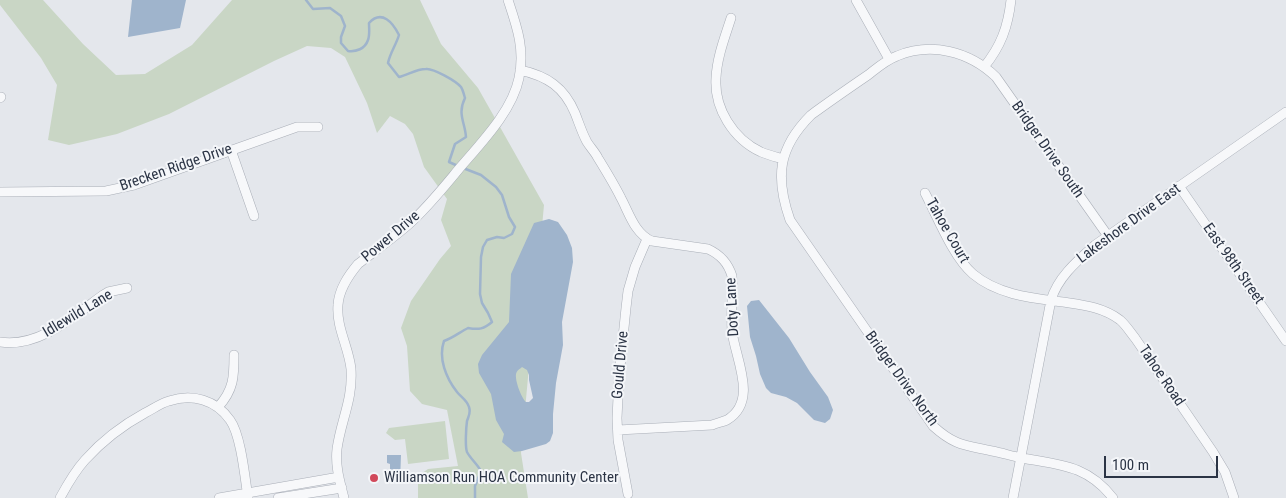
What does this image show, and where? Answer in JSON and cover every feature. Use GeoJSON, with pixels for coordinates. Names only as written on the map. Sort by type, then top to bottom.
{"type":"FeatureCollection","features":[{"type":"Feature","properties":{"kind":"street","name":"Power Drive"},"geometry":{"type":"LineString","coordinates":[[344,498],[337,464],[337,450],[348,406],[351,382],[349,359],[338,318],[339,296],[342,287],[358,264],[426,208],[507,109],[519,79],[522,58],[521,42],[508,0]]}},
{"type":"Feature","properties":{"kind":"street"},"geometry":{"type":"LineString","coordinates":[[856,0],[889,59]]}},
{"type":"Feature","properties":{"kind":"street"},"geometry":{"type":"LineString","coordinates":[[984,67],[996,50],[1005,32],[1011,0]]}},
{"type":"Feature","properties":{"kind":"street"},"geometry":{"type":"LineString","coordinates":[[730,18],[718,61],[716,78],[717,95],[721,110],[727,122],[738,136],[750,146],[761,152],[783,159]]}},
{"type":"Feature","properties":{"kind":"street","name":"Bridger Drive South"},"geometry":{"type":"LineString","coordinates":[[783,159],[790,142],[801,125],[811,115],[889,59],[912,51],[930,49],[947,51],[963,55],[984,67],[996,77],[1108,236]]}},
{"type":"Feature","properties":{"kind":"street"},"geometry":{"type":"LineString","coordinates":[[520,70],[546,78],[567,98],[586,141],[616,187],[635,226],[647,239]]}},
{"type":"Feature","properties":{"kind":"street","name":"Lakeshore Drive East"},"geometry":{"type":"LineString","coordinates":[[1012,498],[1051,300],[1058,285],[1074,262],[1095,245],[1286,112]]}},
{"type":"Feature","properties":{"kind":"street","name":"Brecken Ridge Drive"},"geometry":{"type":"LineString","coordinates":[[0,192],[106,191],[134,185],[297,127],[318,127]]}},
{"type":"Feature","properties":{"kind":"street"},"geometry":{"type":"LineString","coordinates":[[230,150],[254,216]]}},
{"type":"Feature","properties":{"kind":"street","name":"Bridger Drive North"},"geometry":{"type":"LineString","coordinates":[[783,159],[781,186],[790,220],[933,426],[948,438],[967,447],[1065,466],[1080,471],[1105,487],[1113,498]]}},
{"type":"Feature","properties":{"kind":"street","name":"East 98th Street"},"geometry":{"type":"LineString","coordinates":[[1179,186],[1286,341]]}},
{"type":"Feature","properties":{"kind":"street","name":"Tahoe Court"},"geometry":{"type":"LineString","coordinates":[[925,193],[955,250],[972,273],[994,288],[1051,300]]}},
{"type":"Feature","properties":{"kind":"street","name":"Gould Drive"},"geometry":{"type":"LineString","coordinates":[[628,494],[621,459],[618,430],[619,385],[628,291],[647,239]]}},
{"type":"Feature","properties":{"kind":"street","name":"Doty Lane"},"geometry":{"type":"LineString","coordinates":[[618,430],[712,425],[726,420],[735,413],[741,404],[743,396],[744,385],[732,332],[733,283],[730,268],[721,256],[708,249],[647,239]]}},
{"type":"Feature","properties":{"kind":"street","name":"Idlewild Lane"},"geometry":{"type":"LineString","coordinates":[[0,342],[19,342],[36,339],[53,330],[108,292],[127,288]]}},
{"type":"Feature","properties":{"kind":"street","name":"Tahoe Road"},"geometry":{"type":"LineString","coordinates":[[1051,300],[1091,305],[1122,322],[1213,452],[1225,472],[1234,498]]}},
{"type":"Feature","properties":{"kind":"street"},"geometry":{"type":"LineString","coordinates":[[218,407],[225,399],[232,384],[234,354]]}},
{"type":"Feature","properties":{"kind":"street"},"geometry":{"type":"LineString","coordinates":[[60,498],[69,481],[85,460],[111,436],[133,419],[168,401],[186,397],[207,401],[218,407],[230,420],[239,443],[248,495]]}},
{"type":"Feature","properties":{"kind":"street"},"geometry":{"type":"LineString","coordinates":[[219,498],[248,495],[339,477]]}},
{"type":"Feature","properties":{"kind":"street"},"geometry":{"type":"LineString","coordinates":[[278,498],[342,488]]}},
{"type":"Feature","properties":{"kind":"green space"},"geometry":{"type":"Polygon","coordinates":[[[0,0],[43,0],[83,44],[116,75],[145,74],[192,45],[232,0],[420,0],[441,44],[478,88],[544,205],[521,453],[528,498],[418,498],[418,476],[428,469],[458,466],[447,410],[422,404],[410,391],[407,346],[401,328],[411,301],[451,246],[441,220],[447,199],[424,167],[413,134],[405,124],[390,116],[377,133],[367,103],[345,57],[331,48],[307,46],[169,114],[117,134],[69,145],[48,140],[57,85],[41,58],[0,5],[0,0]]]}},
{"type":"Feature","properties":{"kind":"green space"},"geometry":{"type":"Polygon","coordinates":[[[445,421],[449,459],[408,464],[405,439],[395,440],[386,433],[389,428],[445,421]]]}},
{"type":"Feature","properties":{"kind":"water"},"geometry":{"type":"Polygon","coordinates":[[[132,0],[186,0],[180,28],[128,37],[132,0]]]}},
{"type":"Feature","properties":{"kind":"water"},"geometry":{"type":"Polygon","coordinates":[[[549,219],[558,222],[567,235],[572,248],[573,262],[562,322],[563,345],[556,383],[553,433],[550,441],[546,444],[514,452],[502,442],[504,434],[496,420],[491,394],[479,373],[478,364],[482,355],[509,322],[511,274],[534,223],[549,219]],[[522,367],[517,372],[516,377],[522,397],[526,402],[529,402],[533,398],[527,370],[522,367]]]}},
{"type":"Feature","properties":{"kind":"water"},"geometry":{"type":"Polygon","coordinates":[[[759,300],[789,338],[828,397],[833,410],[830,419],[825,423],[814,420],[797,403],[786,397],[771,393],[766,388],[760,374],[750,337],[747,306],[751,301],[759,300]]]}},
{"type":"Feature","properties":{"kind":"water"},"geometry":{"type":"Polygon","coordinates":[[[387,455],[401,455],[400,483],[390,483],[390,464],[387,463],[387,455]]]}},
{"type":"Feature","properties":{"kind":"waterway"},"geometry":{"type":"LineString","coordinates":[[306,0],[313,9],[330,8],[341,16],[345,26],[341,43],[348,51],[354,51],[365,46],[369,38],[369,23],[378,17],[383,17],[394,26],[399,35],[388,63],[399,77],[419,70],[429,69],[444,75],[461,87],[465,98],[462,113],[466,137],[455,144],[449,162],[458,166]]}},
{"type":"Feature","properties":{"kind":"waterway"},"geometry":{"type":"LineString","coordinates":[[463,168],[481,175],[496,187],[502,195],[509,217],[515,227],[512,234],[504,238],[497,237],[487,240],[483,247],[480,294],[482,303],[492,322],[481,328],[468,328],[444,341],[442,347],[444,368],[449,381],[467,402],[470,409],[466,428],[466,450],[481,471],[475,486],[475,498]]}},
{"type":"Feature","properties":{"kind":"place","name":"Williamson Run HOA Community Center"},"geometry":{"type":"Point","coordinates":[374,478]}}]}
